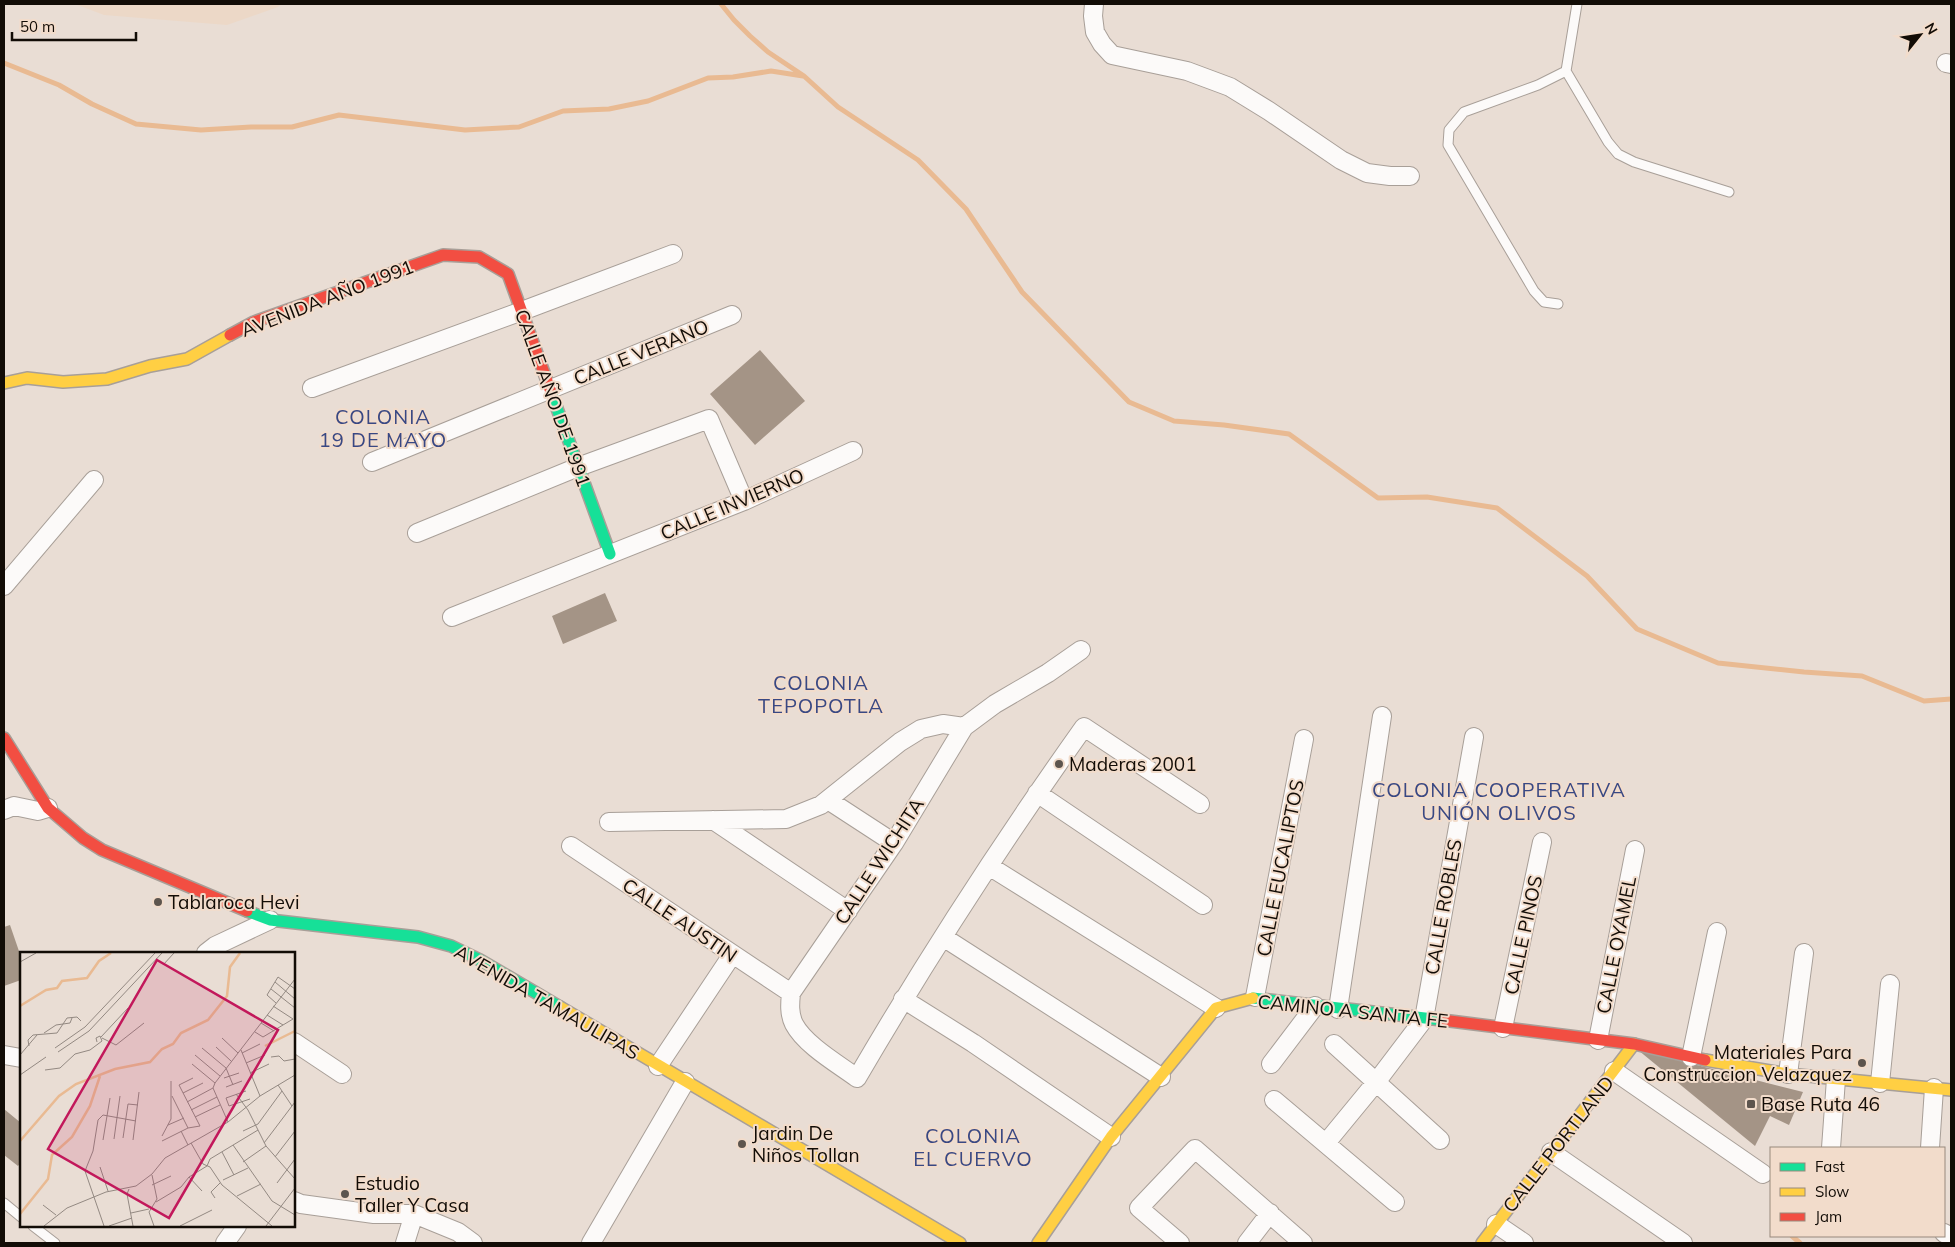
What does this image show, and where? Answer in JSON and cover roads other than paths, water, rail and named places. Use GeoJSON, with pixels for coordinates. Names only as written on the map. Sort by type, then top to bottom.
{"type":"FeatureCollection","features":[{"type":"Feature","properties":{"kind":"street"},"geometry":{"type":"LineString","coordinates":[[1094,4],[1095,32],[1102,44],[1112,55],[1187,71],[1230,87],[1341,160],[1367,173],[1410,176]]}},
{"type":"Feature","properties":{"kind":"street"},"geometry":{"type":"LineString","coordinates":[[312,388],[522,312],[673,254]]}},
{"type":"Feature","properties":{"kind":"street","name":"AVENIDA AÑO 1991"},"geometry":{"type":"LineString","coordinates":[[4,383],[27,378],[63,382],[107,379],[150,366],[187,359],[254,322],[434,258],[443,255],[479,257]]}},
{"type":"Feature","properties":{"kind":"street","name":"CALLE AÑO DE 1991"},"geometry":{"type":"LineString","coordinates":[[479,257],[508,274],[610,554]]}},
{"type":"Feature","properties":{"kind":"street","name":"CALLE VERANO"},"geometry":{"type":"LineString","coordinates":[[372,462],[732,315]]}},
{"type":"Feature","properties":{"kind":"street"},"geometry":{"type":"LineString","coordinates":[[417,533],[578,467],[709,419],[744,501]]}},
{"type":"Feature","properties":{"kind":"street","name":"CALLE INVIERNO"},"geometry":{"type":"LineString","coordinates":[[452,617],[744,501],[853,451]]}},
{"type":"Feature","properties":{"kind":"street"},"geometry":{"type":"LineString","coordinates":[[4,586],[94,480]]}},
{"type":"Feature","properties":{"kind":"street"},"geometry":{"type":"LineString","coordinates":[[609,822],[786,819],[821,806],[900,742],[921,729],[943,724],[964,727],[995,704],[1048,673],[1081,650]]}},
{"type":"Feature","properties":{"kind":"street"},"geometry":{"type":"LineString","coordinates":[[1338,1009],[1382,716]]}},
{"type":"Feature","properties":{"kind":"street","name":"CALLE WICHITA"},"geometry":{"type":"LineString","coordinates":[[791,993],[894,842],[964,727]]}},
{"type":"Feature","properties":{"kind":"street"},"geometry":{"type":"LineString","coordinates":[[791,993],[789,1007],[794,1023],[805,1038],[857,1078],[903,999],[943,937],[1037,793],[1084,727],[1200,804]]}},
{"type":"Feature","properties":{"kind":"street","name":"CALLE ROBLES"},"geometry":{"type":"LineString","coordinates":[[1424,1018],[1474,737]]}},
{"type":"Feature","properties":{"kind":"street","name":"AVENIDA TAMAULIPAS"},"geometry":{"type":"LineString","coordinates":[[4,738],[48,808],[83,838],[102,850],[270,920],[418,937],[451,946],[480,960],[960,1243]]}},
{"type":"Feature","properties":{"kind":"street","name":"CALLE EUCALIPTOS"},"geometry":{"type":"LineString","coordinates":[[1255,997],[1304,738]]}},
{"type":"Feature","properties":{"kind":"street"},"geometry":{"type":"LineString","coordinates":[[1037,793],[1203,905]]}},
{"type":"Feature","properties":{"kind":"street"},"geometry":{"type":"LineString","coordinates":[[828,800],[894,842]]}},
{"type":"Feature","properties":{"kind":"street"},"geometry":{"type":"LineString","coordinates":[[4,810],[14,806],[38,812],[48,808]]}},
{"type":"Feature","properties":{"kind":"street"},"geometry":{"type":"LineString","coordinates":[[714,820],[848,911]]}},
{"type":"Feature","properties":{"kind":"street","name":"CALLE PINOS"},"geometry":{"type":"LineString","coordinates":[[1503,1028],[1542,842]]}},
{"type":"Feature","properties":{"kind":"street","name":"CALLE AUSTIN"},"geometry":{"type":"LineString","coordinates":[[571,846],[791,993]]}},
{"type":"Feature","properties":{"kind":"street","name":"CALLE OYAMEL"},"geometry":{"type":"LineString","coordinates":[[1598,1040],[1635,850]]}},
{"type":"Feature","properties":{"kind":"street"},"geometry":{"type":"LineString","coordinates":[[989,866],[1216,1008],[1111,1137],[1038,1243]]}},
{"type":"Feature","properties":{"kind":"street"},"geometry":{"type":"LineString","coordinates":[[207,952],[215,946],[270,920]]}},
{"type":"Feature","properties":{"kind":"street"},"geometry":{"type":"LineString","coordinates":[[1691,1056],[1718,932]]}},
{"type":"Feature","properties":{"kind":"street"},"geometry":{"type":"LineString","coordinates":[[943,937],[1161,1077]]}},
{"type":"Feature","properties":{"kind":"street"},"geometry":{"type":"LineString","coordinates":[[1788,1074],[1804,953]]}},
{"type":"Feature","properties":{"kind":"street"},"geometry":{"type":"LineString","coordinates":[[658,1066],[732,955]]}},
{"type":"Feature","properties":{"kind":"street"},"geometry":{"type":"LineString","coordinates":[[1880,1083],[1890,984]]}},
{"type":"Feature","properties":{"kind":"street","name":"CAMINO A SANTA FE"},"geometry":{"type":"LineString","coordinates":[[1216,1008],[1255,997],[1338,1009],[1634,1044],[1788,1074],[1943,1089]]}},
{"type":"Feature","properties":{"kind":"street"},"geometry":{"type":"LineString","coordinates":[[903,999],[973,1043],[1111,1137]]}},
{"type":"Feature","properties":{"kind":"street"},"geometry":{"type":"LineString","coordinates":[[1271,1064],[1315,1006]]}},
{"type":"Feature","properties":{"kind":"street"},"geometry":{"type":"LineString","coordinates":[[1326,1143],[1377,1082],[1424,1018]]}},
{"type":"Feature","properties":{"kind":"street"},"geometry":{"type":"LineString","coordinates":[[295,1043],[342,1074]]}},
{"type":"Feature","properties":{"kind":"street"},"geometry":{"type":"LineString","coordinates":[[1334,1044],[1440,1140]]}},
{"type":"Feature","properties":{"kind":"street","name":"CALLE PORTLAND"},"geometry":{"type":"LineString","coordinates":[[1482,1243],[1634,1044]]}},
{"type":"Feature","properties":{"kind":"street"},"geometry":{"type":"LineString","coordinates":[[4,1055],[20,1058]]}},
{"type":"Feature","properties":{"kind":"street"},"geometry":{"type":"LineString","coordinates":[[1614,1071],[1763,1174]]}},
{"type":"Feature","properties":{"kind":"street"},"geometry":{"type":"LineString","coordinates":[[1831,1147],[1836,1079]]}},
{"type":"Feature","properties":{"kind":"street"},"geometry":{"type":"LineString","coordinates":[[591,1243],[685,1082]]}},
{"type":"Feature","properties":{"kind":"street"},"geometry":{"type":"LineString","coordinates":[[1930,1147],[1943,1089]]}},
{"type":"Feature","properties":{"kind":"street"},"geometry":{"type":"LineString","coordinates":[[1274,1100],[1395,1202]]}},
{"type":"Feature","properties":{"kind":"street"},"geometry":{"type":"LineString","coordinates":[[1180,1243],[1139,1208],[1195,1149],[1303,1243]]}},
{"type":"Feature","properties":{"kind":"street"},"geometry":{"type":"LineString","coordinates":[[1552,1152],[1683,1243]]}},
{"type":"Feature","properties":{"kind":"street"},"geometry":{"type":"LineString","coordinates":[[295,1201],[301,1204],[374,1214],[414,1214],[458,1232],[473,1243]]}},
{"type":"Feature","properties":{"kind":"street"},"geometry":{"type":"LineString","coordinates":[[1247,1243],[1270,1213]]}},
{"type":"Feature","properties":{"kind":"street"},"geometry":{"type":"LineString","coordinates":[[405,1243],[414,1214]]}},
{"type":"Feature","properties":{"kind":"street"},"geometry":{"type":"LineString","coordinates":[[1496,1224],[1524,1243]]}},
{"type":"Feature","properties":{"kind":"street"},"geometry":{"type":"LineString","coordinates":[[226,1243],[236,1227]]}},
{"type":"Feature","properties":{"kind":"lane"},"geometry":{"type":"LineString","coordinates":[[1577,4],[1566,71],[1618,154],[1634,162],[1729,192]]}},
{"type":"Feature","properties":{"kind":"lane"},"geometry":{"type":"LineString","coordinates":[[1558,304],[1544,302],[1534,291],[1448,145],[1449,130],[1464,112],[1538,85],[1566,71]]}},
{"type":"Feature","properties":{"kind":"lane"},"geometry":{"type":"LineString","coordinates":[[4,1203],[20,1216]]}},
{"type":"Feature","properties":{"kind":"lane"},"geometry":{"type":"LineString","coordinates":[[34,1227],[55,1243]]}},
{"type":"Feature","properties":{"kind":"waterway"},"geometry":{"type":"LineString","coordinates":[[721,4],[734,20],[768,52],[804,76],[838,107],[918,160],[966,209],[1022,292],[1129,402],[1174,421],[1224,425],[1289,434],[1378,498],[1427,497],[1497,508],[1587,576],[1637,629],[1718,663],[1862,676],[1924,701],[1951,699]]}},
{"type":"Feature","properties":{"kind":"waterway"},"geometry":{"type":"LineString","coordinates":[[4,63],[59,85],[92,104],[136,124],[201,130],[292,127],[339,115],[465,130],[519,127],[563,111],[609,109],[648,101],[708,78],[733,77],[771,71],[803,76]]}},
{"type":"Feature","properties":{"kind":"waterway"},"geometry":{"type":"LineString","coordinates":[[1793,1237],[1800,1243]]}},
{"type":"Feature","properties":{"kind":"place","name":"Maderas 2001"},"geometry":{"type":"Point","coordinates":[1059,764]}},
{"type":"Feature","properties":{"kind":"place","name":"Tablaroca Hevi"},"geometry":{"type":"Point","coordinates":[158,902]}},
{"type":"Feature","properties":{"kind":"place","name":"Materiales Para Construccion Velazquez"},"geometry":{"type":"Point","coordinates":[1862,1063]}},
{"type":"Feature","properties":{"kind":"place","name":"Base Ruta 46"},"geometry":{"type":"Point","coordinates":[1751,1104]}},
{"type":"Feature","properties":{"kind":"place","name":"Jardin De Niños Tollan"},"geometry":{"type":"Point","coordinates":[742,1144]}},
{"type":"Feature","properties":{"kind":"place","name":"Estudio Taller Y Casa"},"geometry":{"type":"Point","coordinates":[345,1194]}},
{"type":"Feature","properties":{"kind":"district","name":"COLONIA 19 DE MAYO"},"geometry":{"type":"Point","coordinates":[383,428]}},
{"type":"Feature","properties":{"kind":"district","name":"COLONIA TEPOPOTLA"},"geometry":{"type":"Point","coordinates":[821,694]}},
{"type":"Feature","properties":{"kind":"district","name":"COLONIA COOPERATIVA UNIÓN OLIVOS"},"geometry":{"type":"Point","coordinates":[1499,800]}},
{"type":"Feature","properties":{"kind":"district","name":"COLONIA EL CUERVO"},"geometry":{"type":"Point","coordinates":[973,1146]}}]}
